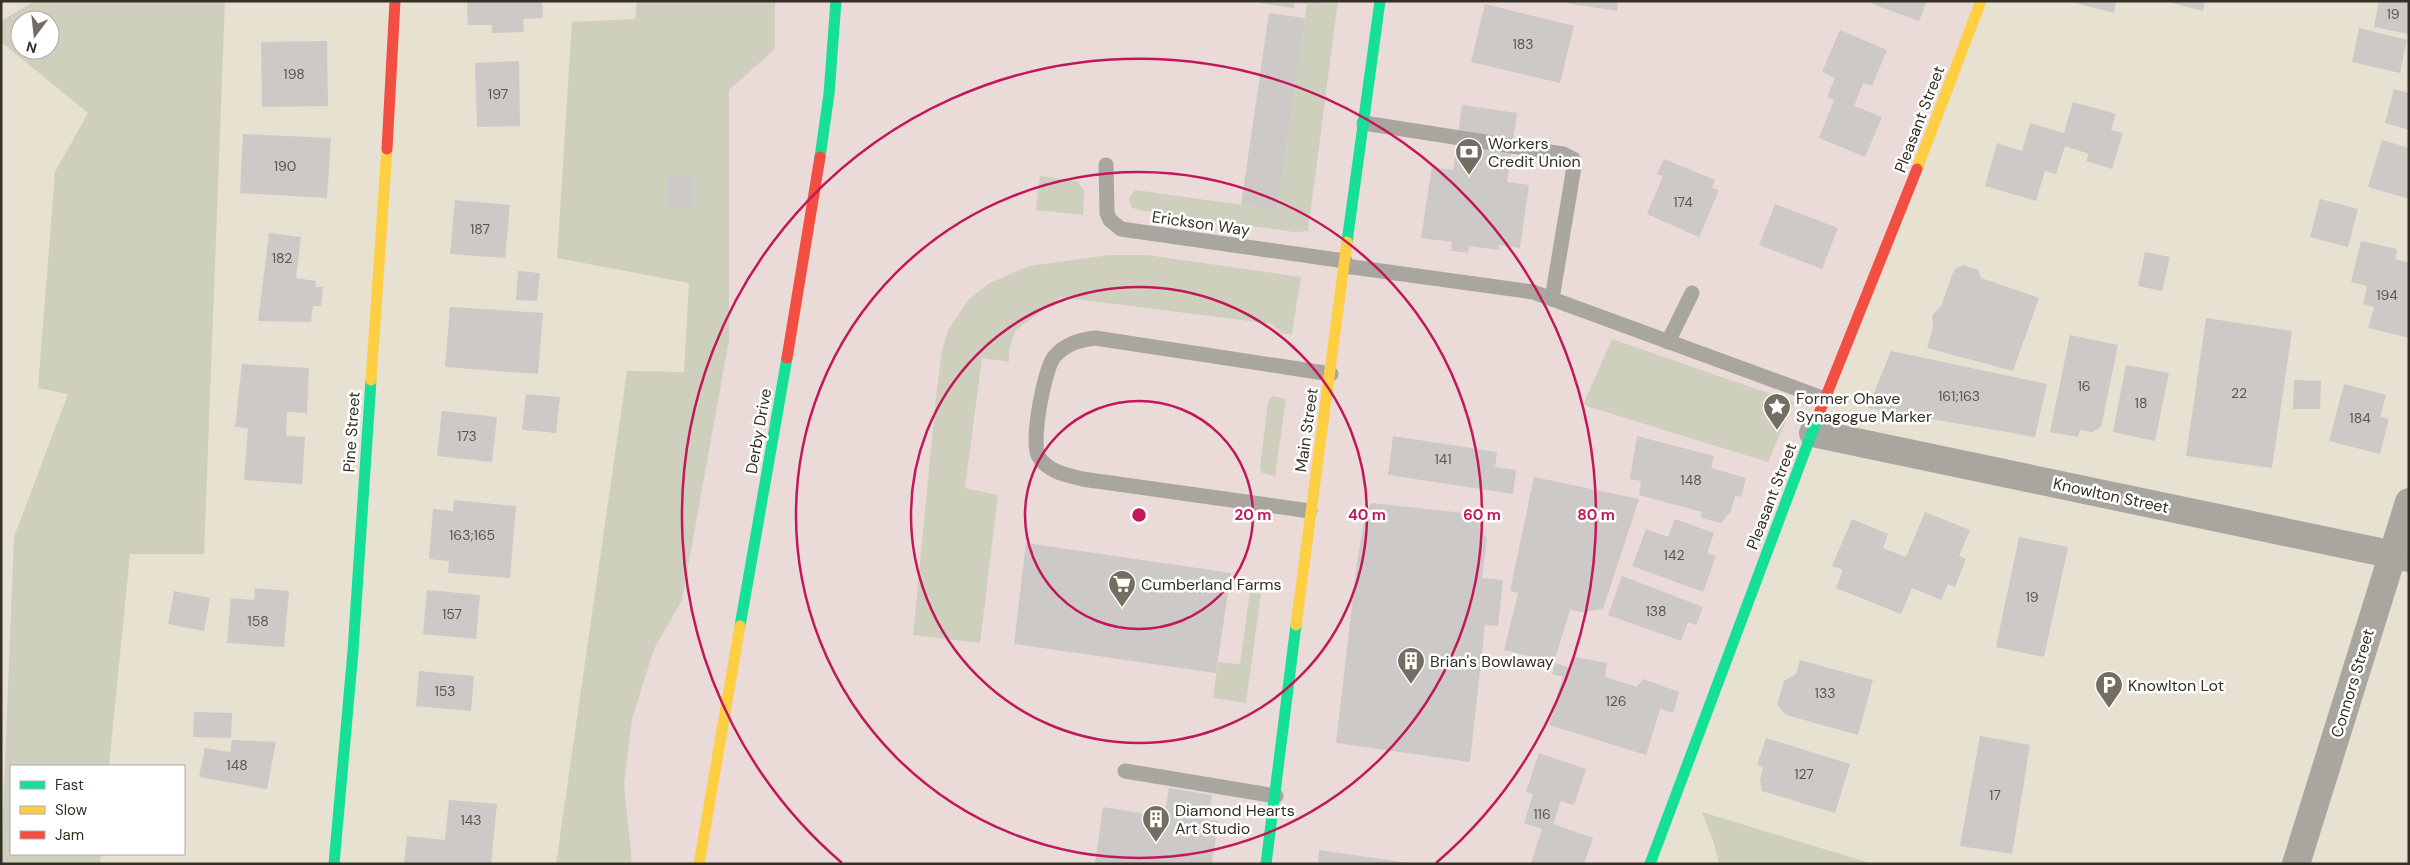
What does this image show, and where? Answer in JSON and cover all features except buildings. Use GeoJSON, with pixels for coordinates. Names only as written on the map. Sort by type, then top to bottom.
{"type":"FeatureCollection","features":[{"type":"Feature","properties":{"kind":"street","name":"Pine Street"},"geometry":{"type":"LineString","coordinates":[[334,864],[353,641],[394,52],[395,1]]}},
{"type":"Feature","properties":{"kind":"street","name":"Derby Drive"},"geometry":{"type":"LineString","coordinates":[[699,864],[809,228],[828,94],[836,1]]}},
{"type":"Feature","properties":{"kind":"street","name":"Main Street"},"geometry":{"type":"LineString","coordinates":[[1266,864],[1276,796],[1310,511],[1380,1]]}},
{"type":"Feature","properties":{"kind":"street","name":"Pleasant Street"},"geometry":{"type":"LineString","coordinates":[[1650,864],[1825,399],[1926,148],[1981,1]]}},
{"type":"Feature","properties":{"kind":"street","name":"Knowlton Street"},"geometry":{"type":"LineString","coordinates":[[1813,433],[2400,557]]}},
{"type":"Feature","properties":{"kind":"street","name":"Connors Street"},"geometry":{"type":"LineString","coordinates":[[2296,864],[2400,557],[2409,502]]}},
{"type":"Feature","properties":{"kind":"lane"},"geometry":{"type":"LineString","coordinates":[[1364,123],[1563,154],[1573,158],[1574,167],[1552,299]]}},
{"type":"Feature","properties":{"kind":"lane","name":"Erickson Way"},"geometry":{"type":"LineString","coordinates":[[1106,165],[1107,213],[1110,220],[1122,229],[1512,288],[1552,299],[1825,399]]}},
{"type":"Feature","properties":{"kind":"lane"},"geometry":{"type":"LineString","coordinates":[[1668,342],[1692,293]]}},
{"type":"Feature","properties":{"kind":"lane"},"geometry":{"type":"LineString","coordinates":[[1310,511],[1082,479],[1054,471],[1039,459],[1035,449],[1036,436],[1046,378],[1053,358],[1065,347],[1078,340],[1095,338],[1330,374]]}},
{"type":"Feature","properties":{"kind":"lane"},"geometry":{"type":"LineString","coordinates":[[1125,771],[1276,796]]}},
{"type":"Feature","properties":{"kind":"shaded area"},"geometry":{"type":"Polygon","coordinates":[[[637,1],[1981,1],[1650,864],[556,864],[627,371],[684,372],[689,283],[557,258],[572,22],[635,19],[637,1]]]}},
{"type":"Feature","properties":{"kind":"green space"},"geometry":{"type":"Polygon","coordinates":[[[35,1],[225,1],[204,554],[130,554],[109,765],[10,765],[10,855],[101,855],[100,864],[1,864],[14,537],[68,394],[38,388],[55,172],[88,113],[23,60],[60,60],[60,10],[20,10],[35,1]]]}},
{"type":"Feature","properties":{"kind":"green space"},"geometry":{"type":"Polygon","coordinates":[[[637,1],[775,1],[775,49],[729,90],[729,340],[682,600],[654,649],[632,719],[624,784],[632,864],[556,864],[627,371],[684,372],[689,283],[557,258],[572,22],[635,19],[637,1]]]}},
{"type":"Feature","properties":{"kind":"green space"},"geometry":{"type":"Polygon","coordinates":[[[1321,1],[1338,1],[1308,231],[1294,232],[1138,210],[1131,207],[1129,198],[1135,190],[1277,210],[1307,4],[1320,5],[1321,1]]]}},
{"type":"Feature","properties":{"kind":"green space"},"geometry":{"type":"Polygon","coordinates":[[[10,16],[10,49],[1,42],[1,21],[10,16]]]}},
{"type":"Feature","properties":{"kind":"green space"},"geometry":{"type":"Polygon","coordinates":[[[1040,176],[1077,181],[1084,190],[1083,215],[1036,210],[1040,176]]]}},
{"type":"Feature","properties":{"kind":"green space"},"geometry":{"type":"Polygon","coordinates":[[[1109,255],[1147,255],[1301,277],[1292,334],[1282,334],[1272,324],[1060,297],[1015,331],[1009,350],[1009,362],[982,358],[965,488],[998,495],[980,643],[913,635],[936,397],[942,351],[948,330],[969,299],[988,284],[1029,266],[1109,255]]]}},
{"type":"Feature","properties":{"kind":"green space"},"geometry":{"type":"Polygon","coordinates":[[[1612,339],[1794,402],[1768,462],[1583,405],[1612,339]]]}},
{"type":"Feature","properties":{"kind":"green space"},"geometry":{"type":"Polygon","coordinates":[[[1274,396],[1286,399],[1275,476],[1262,473],[1260,467],[1268,402],[1274,396]]]}},
{"type":"Feature","properties":{"kind":"green space"},"geometry":{"type":"Polygon","coordinates":[[[1250,592],[1261,594],[1246,703],[1213,698],[1218,662],[1240,664],[1250,592]]]}},
{"type":"Feature","properties":{"kind":"green space"},"geometry":{"type":"Polygon","coordinates":[[[1702,812],[1873,864],[1719,864],[1714,843],[1702,812]]]}},
{"type":"Feature","properties":{"kind":"traffic: fast"},"geometry":{"type":"LineString","coordinates":[[820,157],[829,94],[836,1]]}},
{"type":"Feature","properties":{"kind":"traffic: fast"},"geometry":{"type":"LineString","coordinates":[[1347,242],[1380,1]]}},
{"type":"Feature","properties":{"kind":"traffic: fast"},"geometry":{"type":"LineString","coordinates":[[740,626],[787,358]]}},
{"type":"Feature","properties":{"kind":"traffic: fast"},"geometry":{"type":"LineString","coordinates":[[334,864],[353,651],[371,380]]}},
{"type":"Feature","properties":{"kind":"traffic: fast"},"geometry":{"type":"LineString","coordinates":[[1650,864],[1820,411]]}},
{"type":"Feature","properties":{"kind":"traffic: fast"},"geometry":{"type":"LineString","coordinates":[[1266,864],[1296,625]]}},
{"type":"Feature","properties":{"kind":"traffic: slow"},"geometry":{"type":"LineString","coordinates":[[1917,169],[1981,1]]}},
{"type":"Feature","properties":{"kind":"traffic: slow"},"geometry":{"type":"LineString","coordinates":[[371,380],[387,149]]}},
{"type":"Feature","properties":{"kind":"traffic: slow"},"geometry":{"type":"LineString","coordinates":[[1296,625],[1347,242]]}},
{"type":"Feature","properties":{"kind":"traffic: slow"},"geometry":{"type":"LineString","coordinates":[[699,864],[740,626]]}},
{"type":"Feature","properties":{"kind":"traffic: jam"},"geometry":{"type":"LineString","coordinates":[[387,149],[395,1]]}},
{"type":"Feature","properties":{"kind":"traffic: jam"},"geometry":{"type":"LineString","coordinates":[[787,358],[820,157]]}},
{"type":"Feature","properties":{"kind":"traffic: jam"},"geometry":{"type":"LineString","coordinates":[[1820,411],[1917,169]]}},
{"type":"Feature","properties":{"kind":"place","name":"Workers Credit Union"},"geometry":{"type":"Point","coordinates":[1469,176]}},
{"type":"Feature","properties":{"kind":"place","name":"Former Ohave Synagogue Marker"},"geometry":{"type":"Point","coordinates":[1777,431]}},
{"type":"Feature","properties":{"kind":"place","name":"Cumberland Farms"},"geometry":{"type":"Point","coordinates":[1122,608]}},
{"type":"Feature","properties":{"kind":"place","name":"Brian's Bowlaway"},"geometry":{"type":"Point","coordinates":[1411,685]}},
{"type":"Feature","properties":{"kind":"place","name":"Knowlton Lot"},"geometry":{"type":"Point","coordinates":[2109,709]}},
{"type":"Feature","properties":{"kind":"place","name":"Diamond Hearts Art Studio"},"geometry":{"type":"Point","coordinates":[1156,843]}}]}
